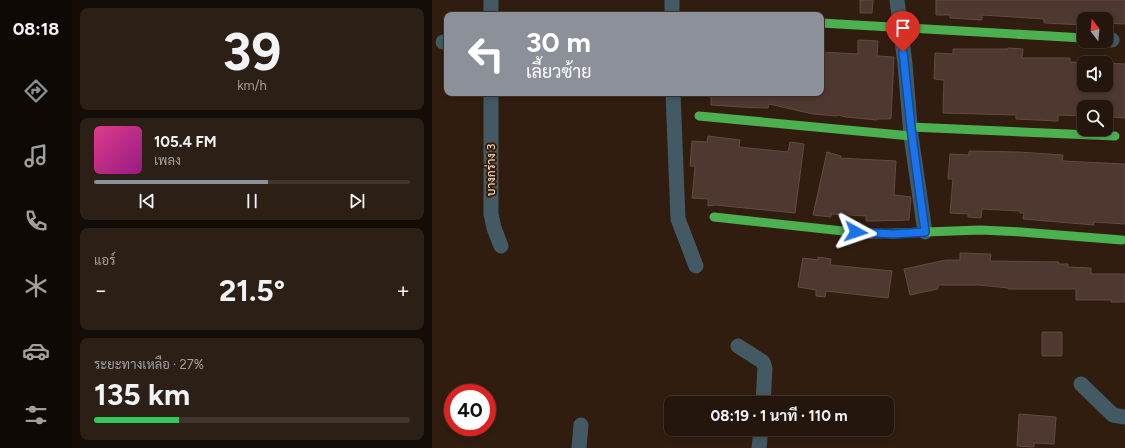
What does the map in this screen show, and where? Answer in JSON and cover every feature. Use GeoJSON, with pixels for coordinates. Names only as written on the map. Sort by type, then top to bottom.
{"type":"FeatureCollection","features":[{"type":"Feature","properties":{"kind":"street"},"geometry":{"type":"LineString","coordinates":[[491,0],[491,12]]}},
{"type":"Feature","properties":{"kind":"street"},"geometry":{"type":"LineString","coordinates":[[672,0],[672,12]]}},
{"type":"Feature","properties":{"kind":"street"},"geometry":{"type":"LineString","coordinates":[[897,0],[905,64],[911,132],[925,232]]}},
{"type":"Feature","properties":{"kind":"street"},"geometry":{"type":"LineString","coordinates":[[824,23],[1077,38]]}},
{"type":"Feature","properties":{"kind":"street","name":"บางกร่าง 3"},"geometry":{"type":"LineString","coordinates":[[491,96],[491,214],[494,228],[501,246]]}},
{"type":"Feature","properties":{"kind":"street"},"geometry":{"type":"LineString","coordinates":[[673,96],[678,219],[696,266]]}},
{"type":"Feature","properties":{"kind":"street"},"geometry":{"type":"LineString","coordinates":[[699,116],[911,132],[1115,136]]}},
{"type":"Feature","properties":{"kind":"street"},"geometry":{"type":"LineString","coordinates":[[714,217],[871,234],[960,230],[1017,231],[1122,240]]}},
{"type":"Feature","properties":{"kind":"street"},"geometry":{"type":"LineString","coordinates":[[738,346],[763,362],[765,368],[763,396]]}},
{"type":"Feature","properties":{"kind":"street"},"geometry":{"type":"LineString","coordinates":[[1081,384],[1113,415],[1125,417]]}},
{"type":"Feature","properties":{"kind":"street"},"geometry":{"type":"LineString","coordinates":[[579,448],[581,425]]}},
{"type":"Feature","properties":{"kind":"street"},"geometry":{"type":"LineString","coordinates":[[759,448],[760,436]]}},
{"type":"Feature","properties":{"kind":"building"},"geometry":{"type":"Polygon","coordinates":[[[860,0],[873,0],[872,13],[860,13],[860,0]]]}},
{"type":"Feature","properties":{"kind":"building"},"geometry":{"type":"Polygon","coordinates":[[[936,0],[1125,0],[1125,24],[1113,23],[1113,12],[1077,12],[1077,25],[1044,23],[1044,19],[982,15],[982,20],[950,18],[950,15],[936,15],[936,0]]]}},
{"type":"Feature","properties":{"kind":"building"},"geometry":{"type":"Polygon","coordinates":[[[858,40],[878,41],[877,56],[894,57],[891,119],[877,120],[838,115],[813,114],[769,104],[768,108],[711,105],[711,96],[824,96],[824,52],[858,54],[858,40]]]}},
{"type":"Feature","properties":{"kind":"building"},"geometry":{"type":"Polygon","coordinates":[[[953,49],[1023,49],[1022,58],[1070,58],[1070,62],[1077,62],[1077,92],[1113,92],[1113,63],[1125,64],[1125,118],[1113,117],[1113,100],[1077,100],[1077,116],[1058,115],[1058,121],[1016,119],[1016,115],[943,113],[944,80],[934,79],[935,53],[953,54],[953,49]]]}},
{"type":"Feature","properties":{"kind":"building"},"geometry":{"type":"Polygon","coordinates":[[[708,136],[740,140],[739,147],[788,152],[790,142],[804,144],[795,213],[715,205],[708,206],[708,199],[692,198],[695,166],[690,166],[692,141],[707,142],[708,136]]]}},
{"type":"Feature","properties":{"kind":"building"},"geometry":{"type":"Polygon","coordinates":[[[969,151],[1063,155],[1062,161],[1125,164],[1125,224],[1094,222],[1094,225],[1023,219],[1024,213],[1020,213],[1020,211],[982,209],[981,218],[968,217],[968,214],[950,213],[953,179],[948,179],[950,154],[969,155],[969,151]]]}},
{"type":"Feature","properties":{"kind":"building"},"geometry":{"type":"Polygon","coordinates":[[[827,152],[841,156],[840,158],[896,161],[894,195],[911,197],[909,220],[866,221],[866,216],[831,214],[831,217],[813,215],[827,152]]]}},
{"type":"Feature","properties":{"kind":"building"},"geometry":{"type":"Polygon","coordinates":[[[960,253],[991,254],[990,261],[1059,262],[1059,264],[1068,264],[1068,267],[1091,268],[1091,274],[1125,274],[1125,302],[1111,302],[1111,300],[1076,300],[1076,289],[1008,289],[979,285],[938,285],[938,289],[910,295],[904,269],[946,260],[960,260],[960,253]]]}},
{"type":"Feature","properties":{"kind":"building"},"geometry":{"type":"Polygon","coordinates":[[[818,257],[831,259],[830,265],[892,271],[888,298],[826,291],[825,297],[816,296],[816,290],[798,287],[803,258],[818,260],[818,257]]]}},
{"type":"Feature","properties":{"kind":"building"},"geometry":{"type":"Polygon","coordinates":[[[1042,332],[1062,332],[1062,356],[1042,356],[1042,332]]]}},
{"type":"Feature","properties":{"kind":"building"},"geometry":{"type":"Polygon","coordinates":[[[1019,414],[1056,417],[1054,444],[1034,443],[1034,447],[1017,446],[1019,414]]]}},
{"type":"Feature","properties":{"kind":"traffic: fast"},"geometry":{"type":"LineString","coordinates":[[824,23],[1077,38]]}},
{"type":"Feature","properties":{"kind":"traffic: fast"},"geometry":{"type":"LineString","coordinates":[[699,116],[911,136]]}},
{"type":"Feature","properties":{"kind":"traffic: fast"},"geometry":{"type":"LineString","coordinates":[[911,127],[1115,136]]}},
{"type":"Feature","properties":{"kind":"traffic: fast"},"geometry":{"type":"LineString","coordinates":[[714,217],[871,234],[980,230],[1122,240]]}},
{"type":"Feature","properties":{"kind":"route"},"geometry":{"type":"LineString","coordinates":[[856,232],[871,234],[925,232],[912,136],[903,52]]}}]}
